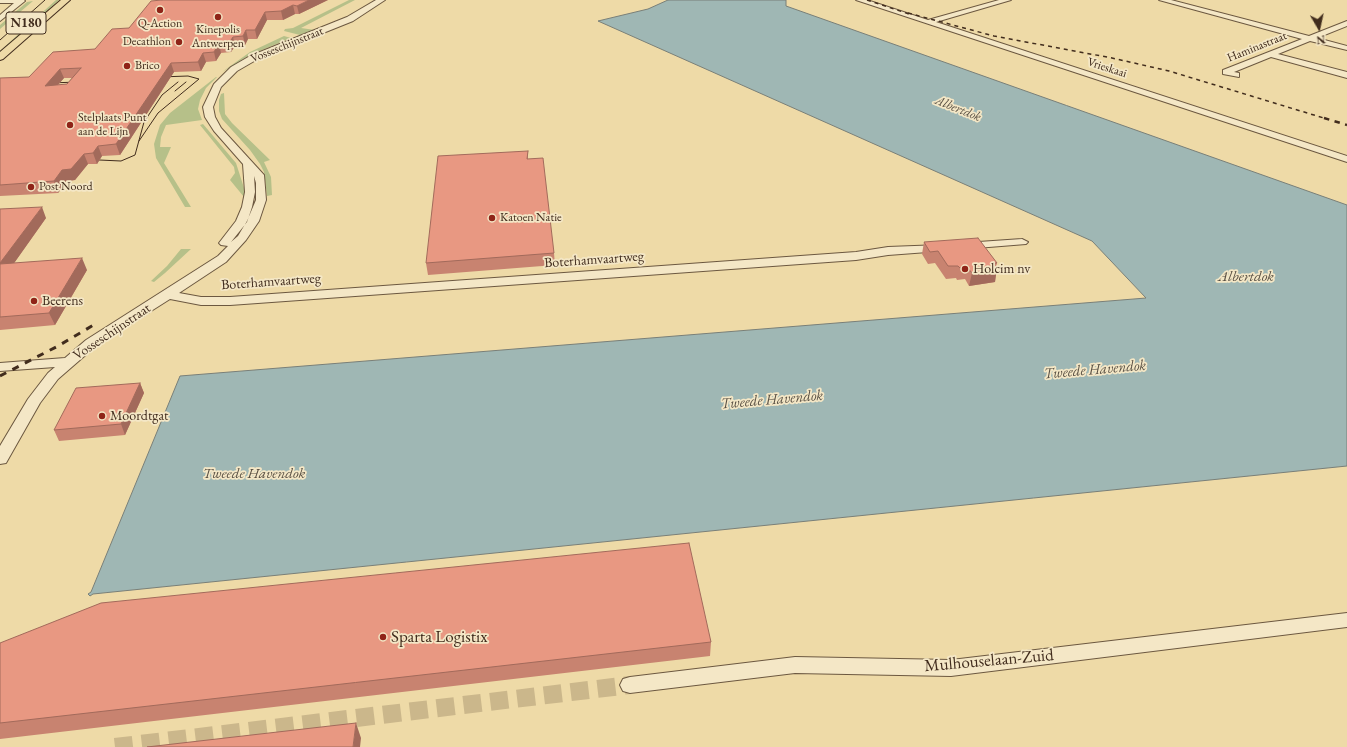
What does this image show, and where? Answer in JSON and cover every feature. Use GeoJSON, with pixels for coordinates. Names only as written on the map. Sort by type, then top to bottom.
{"type":"FeatureCollection","features":[{"type":"Feature","properties":{"kind":"main road","name":"N180"},"geometry":{"type":"LineString","coordinates":[[0,47],[52,0]]}},
{"type":"Feature","properties":{"kind":"main road","name":"N180"},"geometry":{"type":"LineString","coordinates":[[0,57],[66,0]]}},
{"type":"Feature","properties":{"kind":"street","name":"Vosseschijnstraat"},"geometry":{"type":"LineString","coordinates":[[0,459],[43,388],[68,362],[106,333],[168,295],[222,259],[242,238],[256,217],[262,196],[259,175],[217,129],[210,117],[210,100],[217,86],[230,72],[249,60],[279,46],[350,19],[381,0]]}},
{"type":"Feature","properties":{"kind":"street","name":"Vrieskaai"},"geometry":{"type":"LineString","coordinates":[[860,0],[1347,159]]}},
{"type":"Feature","properties":{"kind":"street"},"geometry":{"type":"LineString","coordinates":[[928,22],[1007,0]]}},
{"type":"Feature","properties":{"kind":"street"},"geometry":{"type":"LineString","coordinates":[[1164,0],[1347,48]]}},
{"type":"Feature","properties":{"kind":"street"},"geometry":{"type":"LineString","coordinates":[[0,1],[20,1],[0,19]]}},
{"type":"Feature","properties":{"kind":"street","name":"Haminastraat"},"geometry":{"type":"LineString","coordinates":[[1236,75],[1226,72],[1347,23]]}},
{"type":"Feature","properties":{"kind":"street"},"geometry":{"type":"LineString","coordinates":[[1270,54],[1347,75]]}},
{"type":"Feature","properties":{"kind":"street","name":"Boterhamvaartweg"},"geometry":{"type":"LineString","coordinates":[[168,295],[201,301],[230,301],[848,257],[888,251],[1022,242]]}},
{"type":"Feature","properties":{"kind":"street"},"geometry":{"type":"LineString","coordinates":[[0,367],[68,362]]}},
{"type":"Feature","properties":{"kind":"street","name":"Mulhouselaan-Zuid"},"geometry":{"type":"LineString","coordinates":[[630,685],[795,665],[951,668],[1347,620]]}},
{"type":"Feature","properties":{"kind":"green space"},"geometry":{"type":"Polygon","coordinates":[[[56,0],[59,0],[0,55],[0,51],[56,0]]]}},
{"type":"Feature","properties":{"kind":"green space"},"geometry":{"type":"Polygon","coordinates":[[[349,0],[355,0],[301,28],[315,30],[300,35],[284,31],[285,29],[293,28],[349,0]]]}},
{"type":"Feature","properties":{"kind":"green space"},"geometry":{"type":"Polygon","coordinates":[[[33,1],[0,29],[0,25],[27,2],[33,1]]]}},
{"type":"Feature","properties":{"kind":"green space"},"geometry":{"type":"Polygon","coordinates":[[[284,36],[291,38],[250,55],[222,72],[250,52],[284,36]]]}},
{"type":"Feature","properties":{"kind":"green space"},"geometry":{"type":"Polygon","coordinates":[[[216,77],[206,88],[200,100],[198,109],[202,120],[166,125],[161,137],[160,147],[171,147],[164,163],[191,207],[185,207],[156,158],[154,144],[160,125],[170,113],[216,77]]]}},
{"type":"Feature","properties":{"kind":"green space"},"geometry":{"type":"Polygon","coordinates":[[[224,93],[225,114],[232,123],[270,160],[264,162],[271,177],[272,195],[267,196],[264,172],[260,164],[250,150],[222,119],[219,111],[219,100],[221,94],[224,93]]]}},
{"type":"Feature","properties":{"kind":"green space"},"geometry":{"type":"Polygon","coordinates":[[[203,124],[236,163],[244,188],[244,197],[230,180],[235,173],[234,167],[200,125],[203,124]]]}},
{"type":"Feature","properties":{"kind":"green space"},"geometry":{"type":"Polygon","coordinates":[[[181,249],[191,249],[154,282],[151,281],[167,266],[181,249]]]}},
{"type":"Feature","properties":{"kind":"water","name":"Tweede Havendok"},"geometry":{"type":"Polygon","coordinates":[[[668,0],[786,0],[786,6],[1347,205],[1347,466],[93,594],[90,596],[88,594],[91,592],[180,376],[1146,298],[1092,241],[598,21],[648,9],[668,0]]]}},
{"type":"Feature","properties":{"kind":"building"},"geometry":{"type":"Polygon","coordinates":[[[309,0],[281,11],[265,12],[255,30],[246,30],[243,36],[233,37],[229,43],[219,43],[214,52],[203,53],[198,62],[171,63],[116,144],[98,146],[93,153],[84,154],[71,169],[62,170],[54,181],[0,185],[0,78],[29,77],[53,52],[95,49],[112,29],[129,28],[151,1],[309,0]],[[81,68],[60,69],[45,86],[67,84],[81,68]]]}},
{"type":"Feature","properties":{"kind":"building","name":"Katoen Natie"},"geometry":{"type":"Polygon","coordinates":[[[528,151],[527,159],[543,158],[554,253],[426,263],[438,156],[528,151]]]}},
{"type":"Feature","properties":{"kind":"building"},"geometry":{"type":"Polygon","coordinates":[[[42,207],[0,263],[0,209],[42,207]]]}},
{"type":"Feature","properties":{"kind":"building"},"geometry":{"type":"Polygon","coordinates":[[[978,238],[997,263],[992,263],[997,269],[972,273],[967,267],[960,268],[958,266],[948,266],[938,251],[930,252],[924,242],[978,238]]]}},
{"type":"Feature","properties":{"kind":"building","name":"Beerens"},"geometry":{"type":"Polygon","coordinates":[[[82,258],[49,313],[0,317],[0,264],[82,258]]]}},
{"type":"Feature","properties":{"kind":"building","name":"Moordtgat"},"geometry":{"type":"Polygon","coordinates":[[[140,383],[121,424],[54,430],[76,388],[140,383]]]}},
{"type":"Feature","properties":{"kind":"building","name":"Sparta Logistix"},"geometry":{"type":"Polygon","coordinates":[[[689,543],[711,642],[0,723],[0,643],[101,603],[689,543]]]}},
{"type":"Feature","properties":{"kind":"building"},"geometry":{"type":"Polygon","coordinates":[[[356,723],[353,747],[147,747],[356,723]]]}},
{"type":"Feature","properties":{"kind":"tunnel"},"geometry":{"type":"LineString","coordinates":[[115,747],[630,685]]}},
{"type":"Feature","properties":{"kind":"tram line"},"geometry":{"type":"LineString","coordinates":[[0,40],[45,0]]}},
{"type":"Feature","properties":{"kind":"tram line"},"geometry":{"type":"LineString","coordinates":[[139,141],[158,113],[199,79],[188,76],[160,77]]}},
{"type":"Feature","properties":{"kind":"tram line"},"geometry":{"type":"LineString","coordinates":[[48,83],[80,82]]}},
{"type":"Feature","properties":{"kind":"tram line"},"geometry":{"type":"LineString","coordinates":[[99,160],[121,161],[135,155],[144,122],[162,95],[178,82]]}},
{"type":"Feature","properties":{"kind":"tram line"},"geometry":{"type":"LineString","coordinates":[[175,91],[186,82]]}},
{"type":"Feature","properties":{"kind":"railway"},"geometry":{"type":"LineString","coordinates":[[867,0],[912,15]]}},
{"type":"Feature","properties":{"kind":"railway"},"geometry":{"type":"LineString","coordinates":[[908,13],[994,36],[1112,58],[1169,71],[1327,119]]}},
{"type":"Feature","properties":{"kind":"railway"},"geometry":{"type":"LineString","coordinates":[[1324,118],[1347,125]]}},
{"type":"Feature","properties":{"kind":"railway"},"geometry":{"type":"LineString","coordinates":[[0,376],[58,346],[97,323]]}},
{"type":"Feature","properties":{"kind":"place","name":"Q-Action"},"geometry":{"type":"Point","coordinates":[160,10]}},
{"type":"Feature","properties":{"kind":"place","name":"Kinepolis Antwerpen"},"geometry":{"type":"Point","coordinates":[218,17]}},
{"type":"Feature","properties":{"kind":"place","name":"Decathlon"},"geometry":{"type":"Point","coordinates":[179,42]}},
{"type":"Feature","properties":{"kind":"place","name":"Brico"},"geometry":{"type":"Point","coordinates":[127,66]}},
{"type":"Feature","properties":{"kind":"place","name":"Stelplaats Punt aan de Lijn"},"geometry":{"type":"Point","coordinates":[70,125]}},
{"type":"Feature","properties":{"kind":"place","name":"Post Noord"},"geometry":{"type":"Point","coordinates":[31,187]}},
{"type":"Feature","properties":{"kind":"place","name":"Katoen Natie"},"geometry":{"type":"Point","coordinates":[492,218]}},
{"type":"Feature","properties":{"kind":"place","name":"Holcim nv"},"geometry":{"type":"Point","coordinates":[965,269]}},
{"type":"Feature","properties":{"kind":"place","name":"Beerens"},"geometry":{"type":"Point","coordinates":[34,301]}},
{"type":"Feature","properties":{"kind":"place","name":"Moordtgat"},"geometry":{"type":"Point","coordinates":[102,416]}},
{"type":"Feature","properties":{"kind":"place","name":"Sparta Logistix"},"geometry":{"type":"Point","coordinates":[383,637]}},
{"type":"Feature","properties":{"kind":"water label","name":"Albertdok"},"geometry":{"type":"Point","coordinates":[958,109]}},
{"type":"Feature","properties":{"kind":"water label","name":"Albertdok"},"geometry":{"type":"Point","coordinates":[1246,277]}}]}
